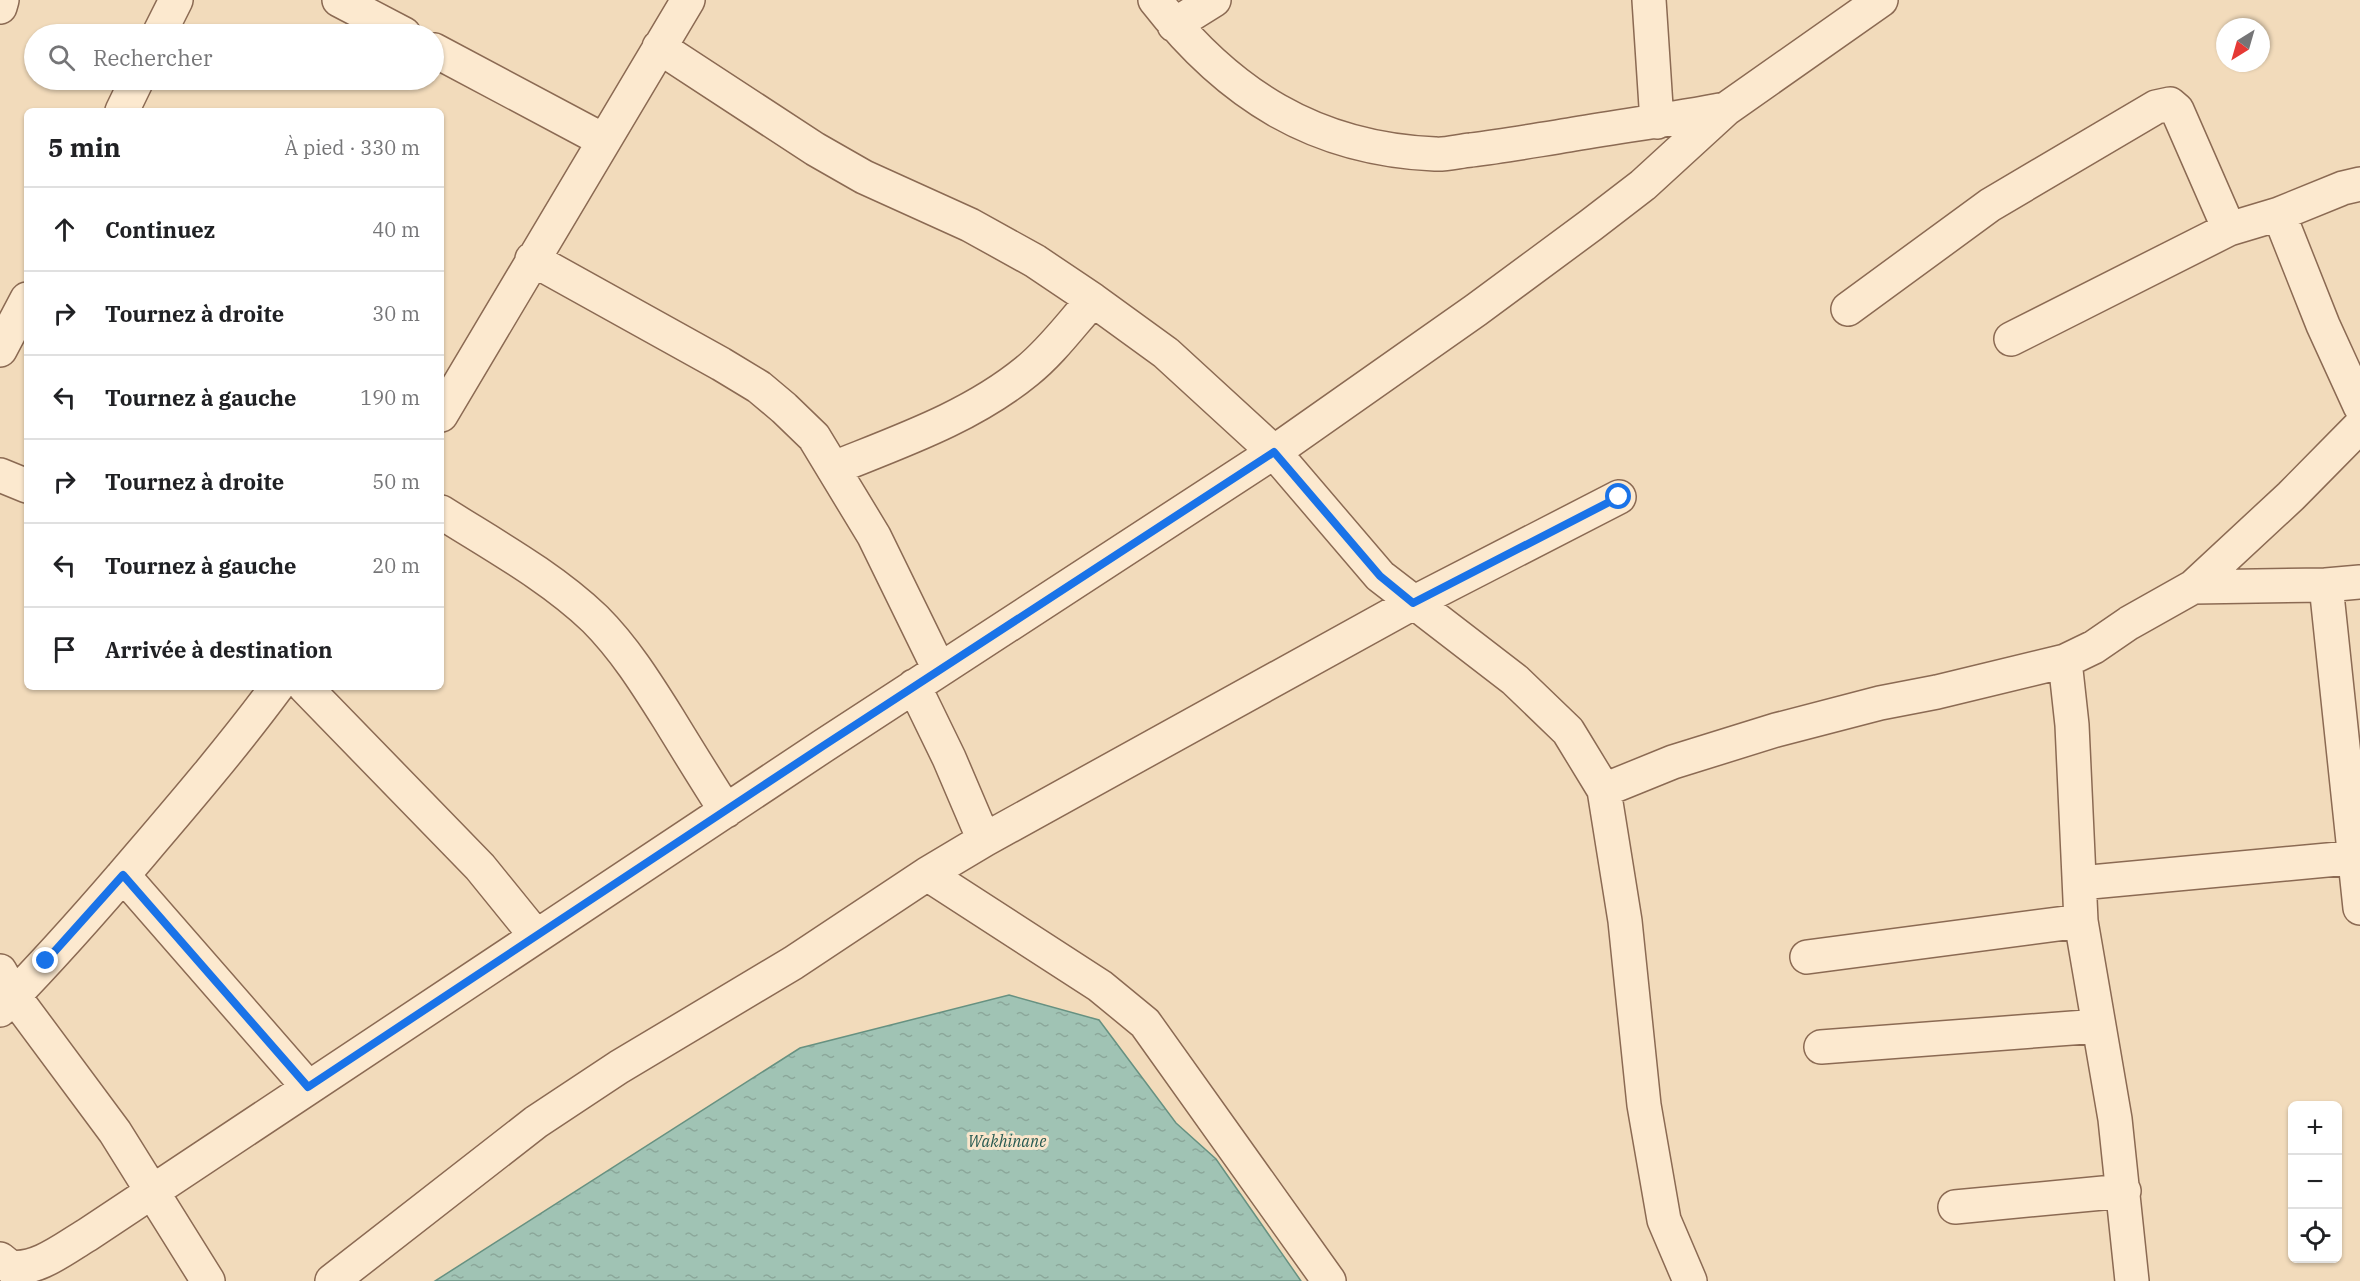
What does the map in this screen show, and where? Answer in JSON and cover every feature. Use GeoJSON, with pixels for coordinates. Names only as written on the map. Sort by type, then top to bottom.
{"type":"FeatureCollection","features":[{"type":"Feature","properties":{"kind":"street"},"geometry":{"type":"LineString","coordinates":[[0,7],[2,0]]}},
{"type":"Feature","properties":{"kind":"street"},"geometry":{"type":"LineString","coordinates":[[164,24],[176,0]]}},
{"type":"Feature","properties":{"kind":"street"},"geometry":{"type":"LineString","coordinates":[[339,0],[385,24]]}},
{"type":"Feature","properties":{"kind":"street"},"geometry":{"type":"LineString","coordinates":[[444,403],[450,379],[532,259],[688,0]]}},
{"type":"Feature","properties":{"kind":"street"},"geometry":{"type":"LineString","coordinates":[[1165,12],[1214,0]]}},
{"type":"Feature","properties":{"kind":"street"},"geometry":{"type":"LineString","coordinates":[[1649,0],[1657,122]]}},
{"type":"Feature","properties":{"kind":"street"},"geometry":{"type":"LineString","coordinates":[[0,1260],[9,1267],[18,1268],[51,1257],[927,678],[1274,452],[1476,310],[1591,225],[1643,184],[1726,109],[1881,0]]}},
{"type":"Feature","properties":{"kind":"street"},"geometry":{"type":"LineString","coordinates":[[1165,12],[1236,85],[1283,114],[1328,136],[1384,148],[1436,154],[1657,122],[1726,109]]}},
{"type":"Feature","properties":{"kind":"street"},"geometry":{"type":"LineString","coordinates":[[659,47],[815,149],[864,177],[979,231],[1035,261],[1166,353],[1274,452],[1380,576],[1515,680],[1568,731],[1604,790],[1625,921],[1644,1105],[1664,1220],[1690,1281]]}},
{"type":"Feature","properties":{"kind":"street"},"geometry":{"type":"LineString","coordinates":[[444,55],[603,140]]}},
{"type":"Feature","properties":{"kind":"street"},"geometry":{"type":"LineString","coordinates":[[123,108],[132,90]]}},
{"type":"Feature","properties":{"kind":"street"},"geometry":{"type":"LineString","coordinates":[[1848,309],[1990,205],[2156,107],[2170,104],[2177,110],[2229,229]]}},
{"type":"Feature","properties":{"kind":"street"},"geometry":{"type":"LineString","coordinates":[[2011,339],[2229,229],[2360,184]]}},
{"type":"Feature","properties":{"kind":"street"},"geometry":{"type":"LineString","coordinates":[[2278,214],[2323,325],[2360,406]]}},
{"type":"Feature","properties":{"kind":"street"},"geometry":{"type":"LineString","coordinates":[[532,259],[759,387],[814,437],[874,536],[927,678],[949,758],[984,840]]}},
{"type":"Feature","properties":{"kind":"street"},"geometry":{"type":"LineString","coordinates":[[834,468],[945,422],[1001,390],[1029,370],[1093,300]]}},
{"type":"Feature","properties":{"kind":"street"},"geometry":{"type":"LineString","coordinates":[[0,351],[24,305]]}},
{"type":"Feature","properties":{"kind":"street"},"geometry":{"type":"LineString","coordinates":[[1604,790],[1673,762],[1776,730],[1880,703],[1937,692],[2065,661],[2094,647],[2129,623],[2193,587],[2291,496],[2360,426]]}},
{"type":"Feature","properties":{"kind":"street"},"geometry":{"type":"LineString","coordinates":[[0,475],[24,485]]}},
{"type":"Feature","properties":{"kind":"street"},"geometry":{"type":"LineString","coordinates":[[333,1281],[536,1122],[619,1067],[793,963],[927,874],[984,840],[1413,603],[1619,497]]}},
{"type":"Feature","properties":{"kind":"street"},"geometry":{"type":"LineString","coordinates":[[444,514],[521,563],[595,619],[623,650],[652,692],[726,811]]}},
{"type":"Feature","properties":{"kind":"street"},"geometry":{"type":"LineString","coordinates":[[2193,587],[2326,585],[2360,582]]}},
{"type":"Feature","properties":{"kind":"street"},"geometry":{"type":"LineString","coordinates":[[2326,585],[2357,857],[2360,908]]}},
{"type":"Feature","properties":{"kind":"street"},"geometry":{"type":"LineString","coordinates":[[2065,661],[2072,725],[2081,921],[2115,1119],[2132,1281]]}},
{"type":"Feature","properties":{"kind":"street"},"geometry":{"type":"LineString","coordinates":[[208,1281],[154,1191],[115,1132],[5,992],[123,875],[236,743],[275,690]]}},
{"type":"Feature","properties":{"kind":"street"},"geometry":{"type":"LineString","coordinates":[[308,690],[480,867],[536,936]]}},
{"type":"Feature","properties":{"kind":"street"},"geometry":{"type":"LineString","coordinates":[[2079,883],[2357,857]]}},
{"type":"Feature","properties":{"kind":"street"},"geometry":{"type":"LineString","coordinates":[[927,874],[1100,986],[1145,1023],[1329,1281]]}},
{"type":"Feature","properties":{"kind":"street"},"geometry":{"type":"LineString","coordinates":[[123,875],[308,1087]]}},
{"type":"Feature","properties":{"kind":"street"},"geometry":{"type":"LineString","coordinates":[[1807,957],[2081,921]]}},
{"type":"Feature","properties":{"kind":"street"},"geometry":{"type":"LineString","coordinates":[[1821,1047],[2099,1026]]}},
{"type":"Feature","properties":{"kind":"street"},"geometry":{"type":"LineString","coordinates":[[1954,1207],[2124,1191]]}},
{"type":"Feature","properties":{"kind":"water","name":"Wakhinane"},"geometry":{"type":"Polygon","coordinates":[[[1009,995],[1099,1020],[1176,1123],[1216,1159],[1301,1281],[435,1281],[800,1048],[1009,995]]]}},
{"type":"Feature","properties":{"kind":"route"},"geometry":{"type":"LineString","coordinates":[[46,961],[123,875],[308,1087],[823,746],[1274,452],[1380,576],[1413,603],[1619,497]]}}]}
